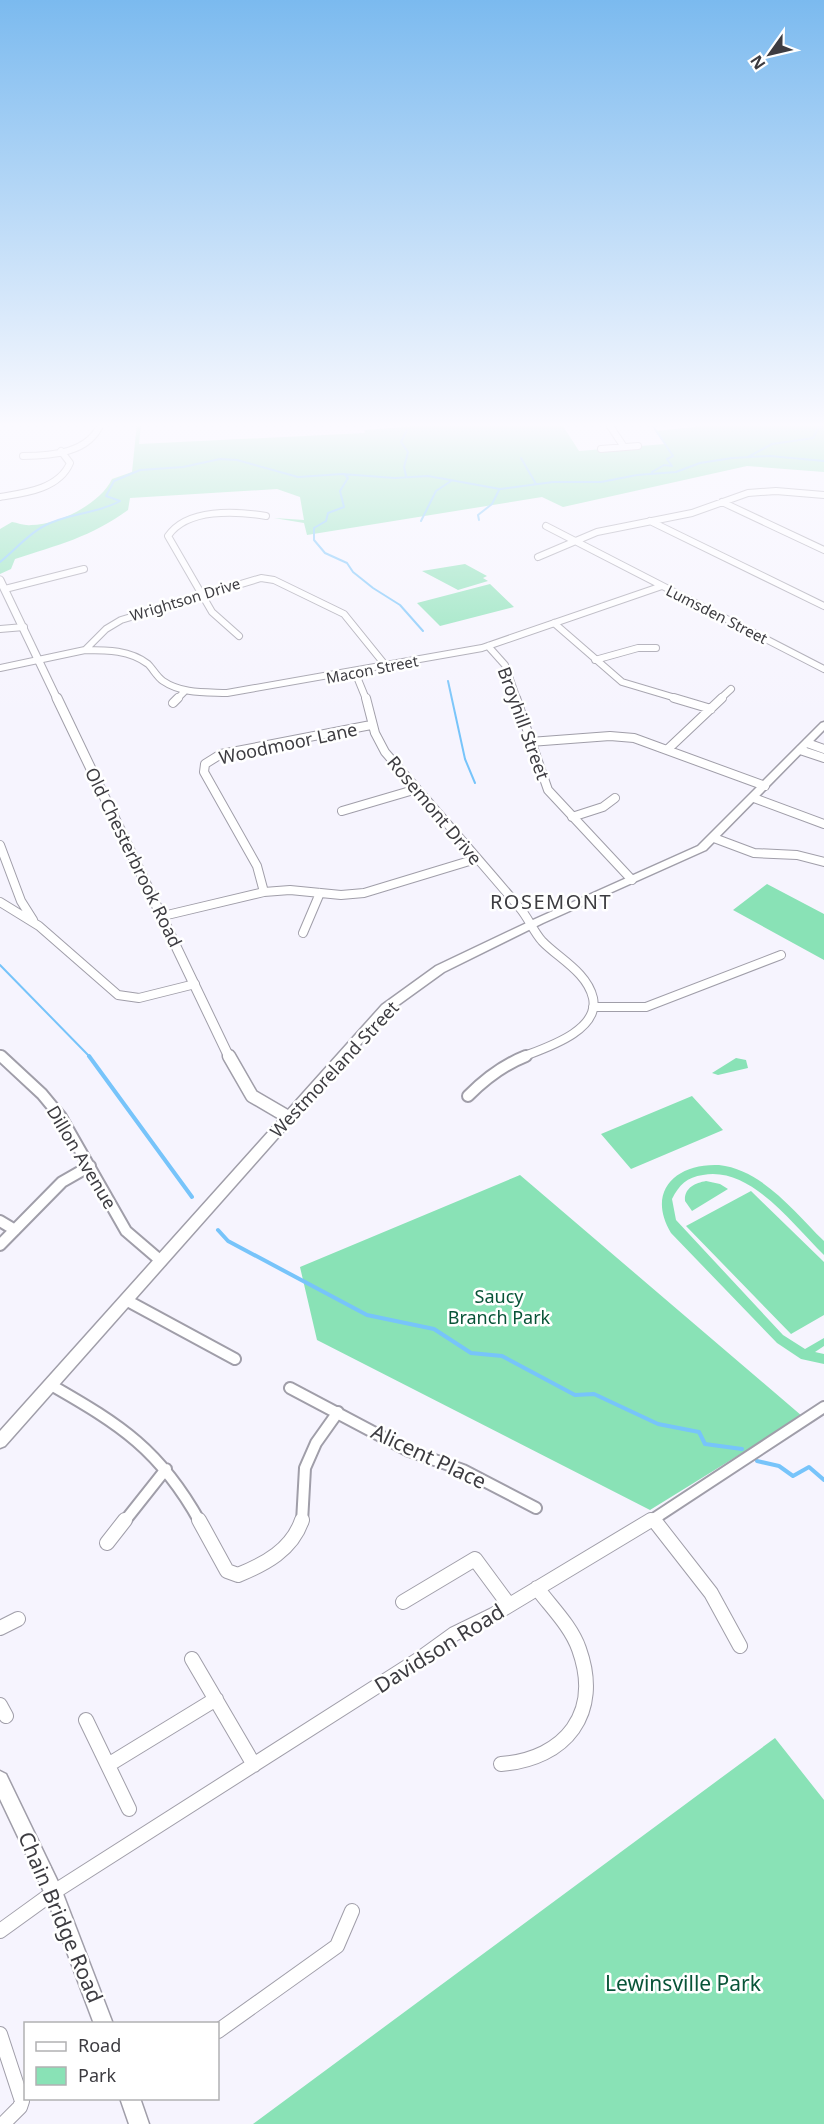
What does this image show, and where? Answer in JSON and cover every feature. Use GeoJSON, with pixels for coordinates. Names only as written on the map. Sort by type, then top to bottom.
{"type":"FeatureCollection","features":[{"type":"Feature","properties":{"kind":"main road","name":"Westmoreland Street"},"geometry":{"type":"LineString","coordinates":[[0,1441],[288,1117],[398,999],[440,969],[531,925],[694,853],[714,838],[824,725]]}},
{"type":"Feature","properties":{"kind":"main road","name":"Chain Bridge Road"},"geometry":{"type":"LineString","coordinates":[[0,1780],[54,1892],[103,2022]]}},
{"type":"Feature","properties":{"kind":"main road"},"geometry":{"type":"LineString","coordinates":[[131,2100],[139,2124]]}},
{"type":"Feature","properties":{"kind":"street"},"geometry":{"type":"LineString","coordinates":[[183,522],[171,529],[169,540],[216,616],[239,636]]}},
{"type":"Feature","properties":{"kind":"street"},"geometry":{"type":"LineString","coordinates":[[538,557],[604,529],[644,522]]}},
{"type":"Feature","properties":{"kind":"street"},"geometry":{"type":"LineString","coordinates":[[652,522],[824,606]]}},
{"type":"Feature","properties":{"kind":"street"},"geometry":{"type":"LineString","coordinates":[[765,522],[824,550]]}},
{"type":"Feature","properties":{"kind":"street","name":"Lumsden Street"},"geometry":{"type":"LineString","coordinates":[[546,526],[824,669]]}},
{"type":"Feature","properties":{"kind":"street"},"geometry":{"type":"LineString","coordinates":[[4,589],[52,579],[84,569]]}},
{"type":"Feature","properties":{"kind":"street","name":"Wrightson Drive"},"geometry":{"type":"LineString","coordinates":[[85,650],[106,628],[121,620],[264,576],[344,614],[386,666]]}},
{"type":"Feature","properties":{"kind":"street","name":"Old Chesterbrook Road"},"geometry":{"type":"LineString","coordinates":[[0,580],[246,1089],[266,1106],[288,1117]]}},
{"type":"Feature","properties":{"kind":"street","name":"Macon Street"},"geometry":{"type":"LineString","coordinates":[[85,650],[113,650],[138,657],[162,681],[185,691],[227,693],[355,672],[488,646],[662,586]]}},
{"type":"Feature","properties":{"kind":"street"},"geometry":{"type":"LineString","coordinates":[[554,623],[615,677],[630,686],[711,709]]}},
{"type":"Feature","properties":{"kind":"street"},"geometry":{"type":"LineString","coordinates":[[0,629],[24,627]]}},
{"type":"Feature","properties":{"kind":"street","name":"Broyhill Street"},"geometry":{"type":"LineString","coordinates":[[488,646],[505,665],[548,790],[632,880]]}},
{"type":"Feature","properties":{"kind":"street"},"geometry":{"type":"LineString","coordinates":[[595,660],[638,648],[656,648]]}},
{"type":"Feature","properties":{"kind":"street"},"geometry":{"type":"LineString","coordinates":[[0,668],[85,650]]}},
{"type":"Feature","properties":{"kind":"street","name":"Rosemont Drive"},"geometry":{"type":"LineString","coordinates":[[355,672],[365,696],[371,726],[385,752],[522,910],[541,940],[587,984],[593,1006]]}},
{"type":"Feature","properties":{"kind":"street"},"geometry":{"type":"LineString","coordinates":[[668,749],[731,689]]}},
{"type":"Feature","properties":{"kind":"street"},"geometry":{"type":"LineString","coordinates":[[173,703],[185,691]]}},
{"type":"Feature","properties":{"kind":"street","name":"Woodmoor Lane"},"geometry":{"type":"LineString","coordinates":[[264,892],[257,866],[204,772],[205,764],[221,754],[371,726]]}},
{"type":"Feature","properties":{"kind":"street"},"geometry":{"type":"LineString","coordinates":[[530,742],[622,737],[668,749],[765,786]]}},
{"type":"Feature","properties":{"kind":"street"},"geometry":{"type":"LineString","coordinates":[[803,746],[824,749]]}},
{"type":"Feature","properties":{"kind":"street"},"geometry":{"type":"LineString","coordinates":[[803,746],[824,758]]}},
{"type":"Feature","properties":{"kind":"street"},"geometry":{"type":"LineString","coordinates":[[342,811],[417,789]]}},
{"type":"Feature","properties":{"kind":"street"},"geometry":{"type":"LineString","coordinates":[[572,817],[603,807],[615,798]]}},
{"type":"Feature","properties":{"kind":"street"},"geometry":{"type":"LineString","coordinates":[[754,798],[824,824]]}},
{"type":"Feature","properties":{"kind":"street"},"geometry":{"type":"LineString","coordinates":[[714,838],[746,851],[797,855],[824,862]]}},
{"type":"Feature","properties":{"kind":"street"},"geometry":{"type":"LineString","coordinates":[[0,845],[21,901],[39,926]]}},
{"type":"Feature","properties":{"kind":"street"},"geometry":{"type":"LineString","coordinates":[[163,916],[264,892],[364,893],[476,859]]}},
{"type":"Feature","properties":{"kind":"street"},"geometry":{"type":"LineString","coordinates":[[0,874],[6,861]]}},
{"type":"Feature","properties":{"kind":"street"},"geometry":{"type":"LineString","coordinates":[[303,933],[320,893]]}},
{"type":"Feature","properties":{"kind":"street"},"geometry":{"type":"LineString","coordinates":[[0,902],[39,926],[117,995],[139,998],[195,984]]}},
{"type":"Feature","properties":{"kind":"street"},"geometry":{"type":"LineString","coordinates":[[468,1096],[483,1081],[510,1062],[560,1042],[579,1030],[586,1023],[593,1006],[619,1009],[646,1007],[781,955]]}},
{"type":"Feature","properties":{"kind":"street","name":"Dillon Avenue"},"geometry":{"type":"LineString","coordinates":[[0,1055],[48,1101],[74,1136],[126,1231],[161,1261]]}},
{"type":"Feature","properties":{"kind":"street"},"geometry":{"type":"LineString","coordinates":[[0,1245],[62,1182],[90,1166]]}},
{"type":"Feature","properties":{"kind":"street"},"geometry":{"type":"LineString","coordinates":[[0,1221],[15,1230]]}},
{"type":"Feature","properties":{"kind":"street"},"geometry":{"type":"LineString","coordinates":[[126,1300],[234,1359]]}},
{"type":"Feature","properties":{"kind":"street"},"geometry":{"type":"LineString","coordinates":[[51,1385],[117,1425],[151,1452],[166,1469],[227,1571],[238,1575],[267,1561],[295,1537],[302,1525],[303,1478],[307,1461],[314,1446],[338,1412]]}},
{"type":"Feature","properties":{"kind":"street","name":"Alicent Place"},"geometry":{"type":"LineString","coordinates":[[290,1388],[409,1451],[464,1470],[536,1508]]}},
{"type":"Feature","properties":{"kind":"street","name":"Davidson Road"},"geometry":{"type":"LineString","coordinates":[[0,1931],[54,1892],[418,1660],[431,1649],[568,1572],[721,1476],[729,1467],[824,1407]]}},
{"type":"Feature","properties":{"kind":"street"},"geometry":{"type":"LineString","coordinates":[[107,1543],[166,1469]]}},
{"type":"Feature","properties":{"kind":"street"},"geometry":{"type":"LineString","coordinates":[[653,1519],[711,1593],[740,1646]]}},
{"type":"Feature","properties":{"kind":"street"},"geometry":{"type":"LineString","coordinates":[[403,1602],[475,1558],[509,1605]]}},
{"type":"Feature","properties":{"kind":"street"},"geometry":{"type":"LineString","coordinates":[[501,1764],[517,1765],[546,1757],[573,1729],[585,1696],[586,1679],[578,1647],[537,1588]]}},
{"type":"Feature","properties":{"kind":"street"},"geometry":{"type":"LineString","coordinates":[[0,1628],[18,1619]]}},
{"type":"Feature","properties":{"kind":"street"},"geometry":{"type":"LineString","coordinates":[[192,1659],[254,1765]]}},
{"type":"Feature","properties":{"kind":"street"},"geometry":{"type":"LineString","coordinates":[[108,1765],[216,1699]]}},
{"type":"Feature","properties":{"kind":"street"},"geometry":{"type":"LineString","coordinates":[[86,1720],[129,1809]]}},
{"type":"Feature","properties":{"kind":"street"},"geometry":{"type":"LineString","coordinates":[[219,2030],[337,1946],[352,1911]]}},
{"type":"Feature","properties":{"kind":"street"},"geometry":{"type":"LineString","coordinates":[[0,2034],[22,2101],[20,2107],[3,2124]]}},
{"type":"Feature","properties":{"kind":"green space"},"geometry":{"type":"Polygon","coordinates":[[[12,522],[26,525],[109,522],[74,539],[15,559],[11,569],[0,574],[0,529],[12,522]]]}},
{"type":"Feature","properties":{"kind":"green space"},"geometry":{"type":"Polygon","coordinates":[[[299,522],[387,522],[307,535],[304,523],[299,522]]]}},
{"type":"Feature","properties":{"kind":"green space"},"geometry":{"type":"Polygon","coordinates":[[[465,564],[487,576],[483,578],[488,581],[458,590],[422,571],[465,564]]]}},
{"type":"Feature","properties":{"kind":"green space"},"geometry":{"type":"Polygon","coordinates":[[[490,584],[514,607],[440,626],[417,603],[490,584]]]}},
{"type":"Feature","properties":{"kind":"green space"},"geometry":{"type":"Polygon","coordinates":[[[767,884],[824,914],[824,960],[733,910],[767,884]]]}},
{"type":"Feature","properties":{"kind":"green space"},"geometry":{"type":"Polygon","coordinates":[[[736,1058],[746,1060],[748,1068],[718,1075],[712,1073],[736,1058]]]}},
{"type":"Feature","properties":{"kind":"green space"},"geometry":{"type":"Polygon","coordinates":[[[692,1096],[723,1130],[631,1169],[601,1134],[692,1096]]]}},
{"type":"Feature","properties":{"kind":"green space"},"geometry":{"type":"Polygon","coordinates":[[[719,1165],[750,1175],[777,1194],[824,1241],[824,1255],[770,1200],[738,1179],[721,1175],[703,1175],[688,1180],[672,1199],[676,1220],[783,1335],[805,1349],[824,1338],[824,1346],[815,1352],[824,1354],[824,1364],[801,1359],[777,1343],[671,1233],[664,1218],[662,1204],[664,1192],[670,1182],[690,1169],[719,1165]]]}},
{"type":"Feature","properties":{"kind":"green space","name":"Saucy Branch Park"},"geometry":{"type":"Polygon","coordinates":[[[520,1175],[802,1416],[650,1510],[317,1340],[300,1267],[520,1175]]]}},
{"type":"Feature","properties":{"kind":"green space"},"geometry":{"type":"Polygon","coordinates":[[[706,1181],[720,1184],[728,1189],[692,1211],[685,1201],[686,1193],[694,1185],[706,1181]]]}},
{"type":"Feature","properties":{"kind":"green space"},"geometry":{"type":"Polygon","coordinates":[[[751,1191],[824,1262],[824,1315],[791,1334],[686,1226],[751,1191]]]}},
{"type":"Feature","properties":{"kind":"green space","name":"Lewinsville Park"},"geometry":{"type":"Polygon","coordinates":[[[775,1738],[824,1800],[824,2124],[253,2124],[775,1738]]]}},
{"type":"Feature","properties":{"kind":"waterway"},"geometry":{"type":"LineString","coordinates":[[0,562],[38,529],[53,522]]}},
{"type":"Feature","properties":{"kind":"waterway"},"geometry":{"type":"LineString","coordinates":[[324,522],[314,528],[314,540],[325,553],[347,563],[353,572],[373,588],[400,605],[423,631]]}},
{"type":"Feature","properties":{"kind":"waterway"},"geometry":{"type":"LineString","coordinates":[[448,681],[465,759],[475,783]]}},
{"type":"Feature","properties":{"kind":"waterway"},"geometry":{"type":"LineString","coordinates":[[0,965],[90,1057]]}},
{"type":"Feature","properties":{"kind":"waterway"},"geometry":{"type":"LineString","coordinates":[[89,1056],[192,1197]]}},
{"type":"Feature","properties":{"kind":"waterway"},"geometry":{"type":"LineString","coordinates":[[218,1230],[228,1241],[367,1315],[434,1329],[471,1353],[502,1356],[575,1395],[594,1394],[658,1424],[699,1432],[705,1444],[742,1449]]}},
{"type":"Feature","properties":{"kind":"waterway"},"geometry":{"type":"LineString","coordinates":[[757,1461],[779,1466],[793,1476],[809,1467],[824,1480]]}},
{"type":"Feature","properties":{"kind":"district","name":"ROSEMONT"},"geometry":{"type":"Point","coordinates":[551,901]}}]}
